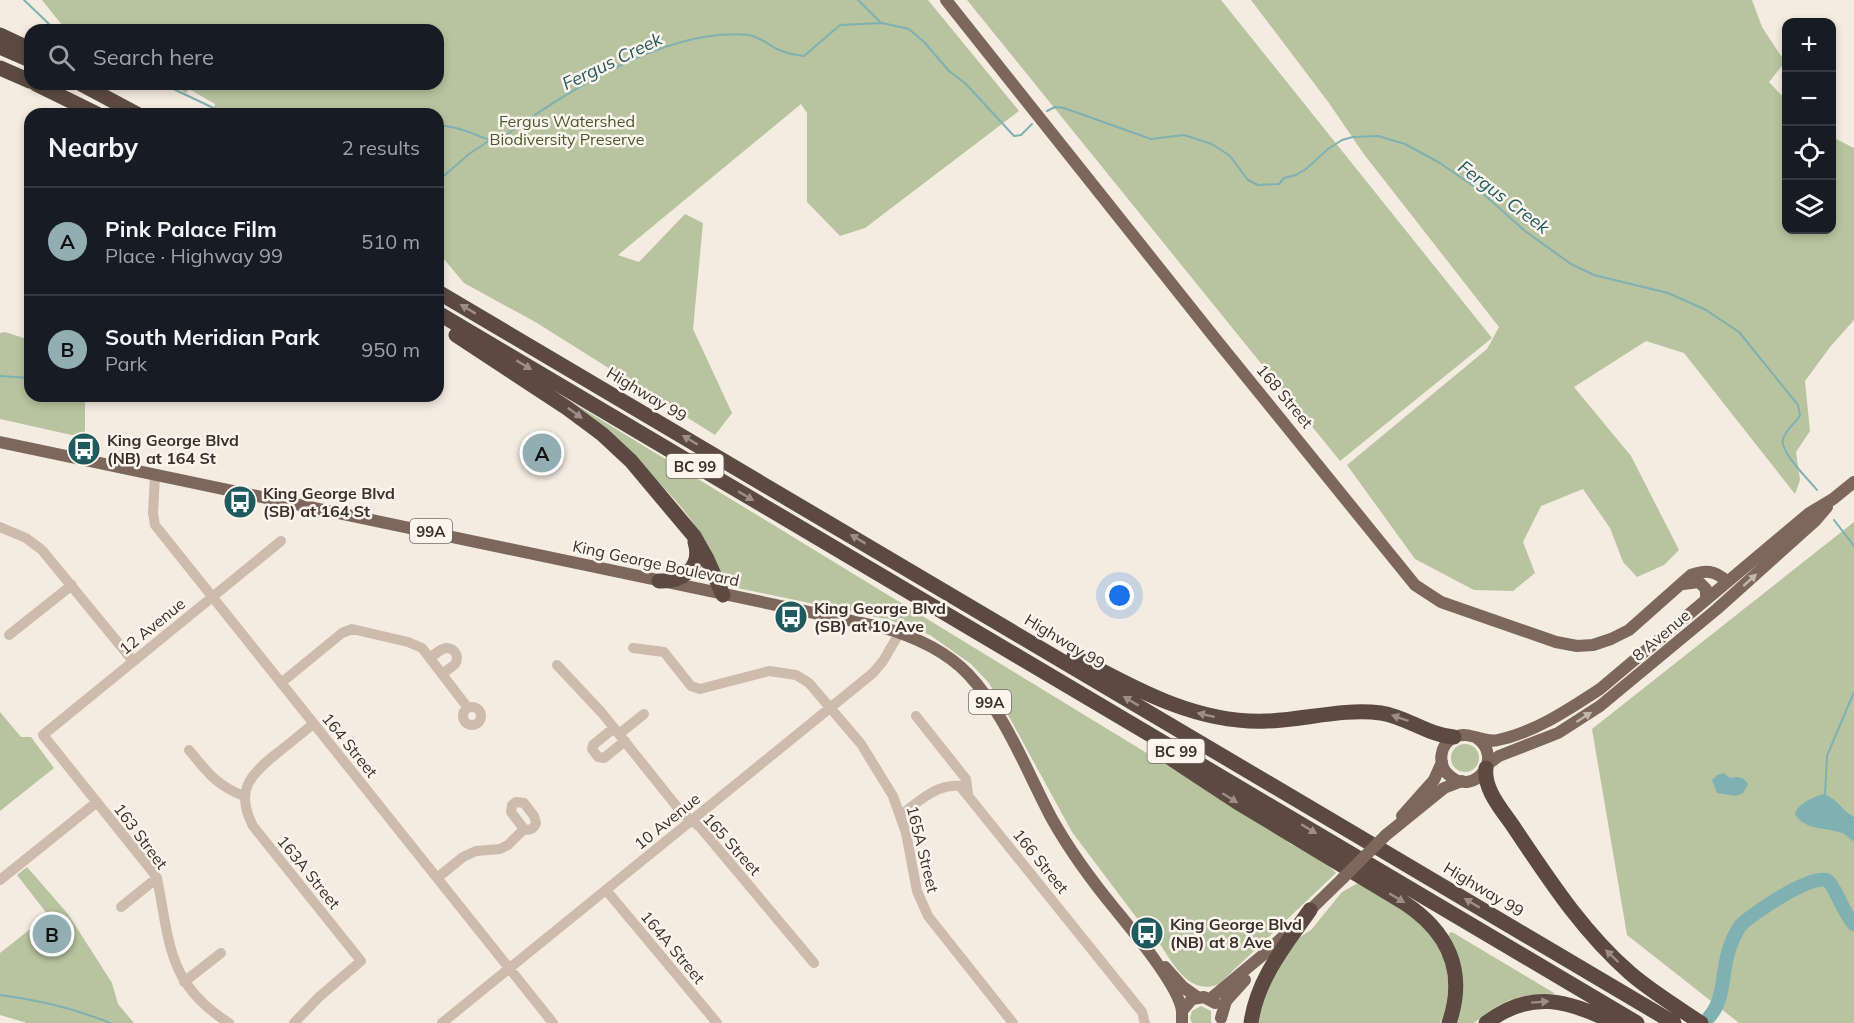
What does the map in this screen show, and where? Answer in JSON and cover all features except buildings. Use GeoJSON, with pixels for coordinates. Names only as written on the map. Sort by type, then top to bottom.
{"type":"FeatureCollection","features":[{"type":"Feature","properties":{"kind":"highway"},"geometry":{"type":"LineString","coordinates":[[0,35],[24,46]]}},
{"type":"Feature","properties":{"kind":"highway"},"geometry":{"type":"LineString","coordinates":[[0,47],[24,57]]}},
{"type":"Feature","properties":{"kind":"highway"},"geometry":{"type":"LineString","coordinates":[[0,68],[24,78]]}},
{"type":"Feature","properties":{"kind":"highway"},"geometry":{"type":"LineString","coordinates":[[48,90],[85,108]]}},
{"type":"Feature","properties":{"kind":"highway"},"geometry":{"type":"LineString","coordinates":[[92,90],[126,108]]}},
{"type":"Feature","properties":{"kind":"highway"},"geometry":{"type":"LineString","coordinates":[[105,90],[134,108]]}},
{"type":"Feature","properties":{"kind":"highway","name":"Highway 99"},"geometry":{"type":"LineString","coordinates":[[444,295],[1674,1023]]}},
{"type":"Feature","properties":{"kind":"highway","name":"BC 99"},"geometry":{"type":"LineString","coordinates":[[444,318],[1637,1023]]}},
{"type":"Feature","properties":{"kind":"highway"},"geometry":{"type":"LineString","coordinates":[[444,328],[567,408],[602,434],[643,474],[686,524],[700,546],[723,595]]}},
{"type":"Feature","properties":{"kind":"highway"},"geometry":{"type":"LineString","coordinates":[[659,581],[680,578],[695,565],[697,546],[686,524]]}},
{"type":"Feature","properties":{"kind":"highway"},"geometry":{"type":"LineString","coordinates":[[908,569],[1104,672],[1187,710],[1231,720],[1265,722],[1355,713],[1381,713],[1406,720],[1433,733],[1454,737]]}},
{"type":"Feature","properties":{"kind":"highway"},"geometry":{"type":"LineString","coordinates":[[952,618],[1237,802],[1413,908],[1437,932],[1452,959],[1456,993],[1449,1023]]}},
{"type":"Feature","properties":{"kind":"highway"},"geometry":{"type":"LineString","coordinates":[[1487,766],[1487,783],[1497,801],[1579,920],[1630,973],[1656,994],[1701,1023]]}},
{"type":"Feature","properties":{"kind":"highway"},"geometry":{"type":"LineString","coordinates":[[1251,1023],[1256,1000],[1266,975],[1310,910]]}},
{"type":"Feature","properties":{"kind":"highway"},"geometry":{"type":"LineString","coordinates":[[1486,1023],[1521,1004],[1547,1001],[1572,1005],[1615,1023]]}},
{"type":"Feature","properties":{"kind":"main road","name":"168 Street"},"geometry":{"type":"LineString","coordinates":[[946,0],[1415,585],[1441,602],[1556,642],[1577,646],[1602,642],[1629,630],[1691,575],[1701,571],[1713,572],[1726,581]]}},
{"type":"Feature","properties":{"kind":"main road","name":"King George Boulevard"},"geometry":{"type":"LineString","coordinates":[[0,442],[900,632],[940,651],[968,673],[984,692],[1072,852],[1149,952],[1176,994],[1181,1018]]}},
{"type":"Feature","properties":{"kind":"main road","name":"8 Avenue"},"geometry":{"type":"LineString","coordinates":[[1477,738],[1489,741],[1498,740],[1525,731],[1567,711],[1600,689],[1808,514],[1833,499],[1854,482]]}},
{"type":"Feature","properties":{"kind":"main road","name":"8 Avenue"},"geometry":{"type":"LineString","coordinates":[[1487,766],[1501,755],[1563,730],[1595,710],[1757,573],[1815,520],[1833,499]]}},
{"type":"Feature","properties":{"kind":"main road"},"geometry":{"type":"LineString","coordinates":[[1619,691],[1627,676],[1714,604],[1723,592],[1726,581]]}},
{"type":"Feature","properties":{"kind":"main road"},"geometry":{"type":"LineString","coordinates":[[1676,587],[1690,582],[1699,582],[1706,589],[1706,598]]}},
{"type":"Feature","properties":{"kind":"main road"},"geometry":{"type":"LineString","coordinates":[[1210,999],[1270,949],[1386,835],[1432,783],[1439,772],[1443,749],[1447,742],[1454,737],[1466,734],[1477,738],[1486,748],[1487,766],[1478,778],[1444,788],[1386,835]]}},
{"type":"Feature","properties":{"kind":"main road"},"geometry":{"type":"LineString","coordinates":[[1442,762],[1449,775],[1462,782]]}},
{"type":"Feature","properties":{"kind":"main road"},"geometry":{"type":"LineString","coordinates":[[1221,1020],[1230,996],[1270,949]]}},
{"type":"Feature","properties":{"kind":"main road","name":"King George Boulevard"},"geometry":{"type":"LineString","coordinates":[[1149,952],[1197,998]]}},
{"type":"Feature","properties":{"kind":"main road"},"geometry":{"type":"LineString","coordinates":[[1181,1018],[1188,1002],[1197,998],[1210,999],[1218,1007],[1221,1020]]}},
{"type":"Feature","properties":{"kind":"street","name":"164 Street"},"geometry":{"type":"LineString","coordinates":[[155,475],[153,513],[155,525],[553,1023]]}},
{"type":"Feature","properties":{"kind":"street"},"geometry":{"type":"LineString","coordinates":[[0,527],[26,538],[42,550],[134,661]]}},
{"type":"Feature","properties":{"kind":"street","name":"12 Avenue"},"geometry":{"type":"LineString","coordinates":[[43,735],[281,541]]}},
{"type":"Feature","properties":{"kind":"street"},"geometry":{"type":"LineString","coordinates":[[9,635],[72,585]]}},
{"type":"Feature","properties":{"kind":"street"},"geometry":{"type":"LineString","coordinates":[[280,683],[342,633],[352,629],[408,642],[422,648],[468,708]]}},
{"type":"Feature","properties":{"kind":"street","name":"10 Avenue"},"geometry":{"type":"LineString","coordinates":[[442,1023],[873,673],[900,632]]}},
{"type":"Feature","properties":{"kind":"street"},"geometry":{"type":"LineString","coordinates":[[430,658],[444,648],[455,651],[457,657],[455,663],[442,674]]}},
{"type":"Feature","properties":{"kind":"street","name":"165A Street"},"geometry":{"type":"LineString","coordinates":[[633,648],[664,651],[691,686],[700,688],[769,671],[796,675],[809,682],[870,757],[893,796],[901,815],[917,891],[925,910],[937,929],[1013,1023]]}},
{"type":"Feature","properties":{"kind":"street","name":"165 Street"},"geometry":{"type":"LineString","coordinates":[[557,665],[619,734],[682,813],[700,827],[814,963]]}},
{"type":"Feature","properties":{"kind":"street"},"geometry":{"type":"LineString","coordinates":[[619,734],[644,714]]}},
{"type":"Feature","properties":{"kind":"street","name":"166 Street"},"geometry":{"type":"LineString","coordinates":[[916,716],[966,779],[968,794],[1142,1012],[1145,1023]]}},
{"type":"Feature","properties":{"kind":"street"},"geometry":{"type":"LineString","coordinates":[[189,750],[217,783],[227,790],[244,796],[249,781],[259,768],[314,724]]}},
{"type":"Feature","properties":{"kind":"street","name":"163 Street"},"geometry":{"type":"LineString","coordinates":[[43,735],[157,878],[171,948],[184,982],[205,1007],[229,1023]]}},
{"type":"Feature","properties":{"kind":"street"},"geometry":{"type":"LineString","coordinates":[[901,815],[933,791],[947,785],[960,786],[968,794]]}},
{"type":"Feature","properties":{"kind":"street","name":"163A Street"},"geometry":{"type":"LineString","coordinates":[[244,796],[246,812],[253,826],[361,961],[319,997],[294,1023]]}},
{"type":"Feature","properties":{"kind":"street"},"geometry":{"type":"LineString","coordinates":[[0,880],[97,802]]}},
{"type":"Feature","properties":{"kind":"street"},"geometry":{"type":"LineString","coordinates":[[437,878],[463,857],[476,851],[500,849],[508,845],[524,829]]}},
{"type":"Feature","properties":{"kind":"street"},"geometry":{"type":"LineString","coordinates":[[122,907],[157,878]]}},
{"type":"Feature","properties":{"kind":"street","name":"164A Street"},"geometry":{"type":"LineString","coordinates":[[606,890],[717,1023]]}},
{"type":"Feature","properties":{"kind":"street"},"geometry":{"type":"LineString","coordinates":[[184,982],[221,953]]}},
{"type":"Feature","properties":{"kind":"green space","name":"Fergus Watershed Biodiversity Preserve"},"geometry":{"type":"Polygon","coordinates":[[[42,0],[928,0],[1019,111],[865,228],[840,236],[807,202],[807,113],[801,104],[618,255],[639,262],[685,214],[703,223],[693,329],[732,413],[715,435],[537,323],[464,283],[444,259],[444,108],[214,108],[215,104],[191,90],[444,90],[444,24],[61,24],[42,0]]]}},
{"type":"Feature","properties":{"kind":"green space"},"geometry":{"type":"Polygon","coordinates":[[[967,0],[1221,0],[1492,338],[1340,461],[967,0]]]}},
{"type":"Feature","properties":{"kind":"green space"},"geometry":{"type":"Polygon","coordinates":[[[1251,0],[1752,0],[1762,27],[1782,57],[1782,66],[1769,82],[1782,96],[1782,234],[1836,234],[1836,139],[1854,148],[1854,320],[1830,347],[1805,381],[1810,431],[1796,452],[1800,480],[1795,494],[1684,353],[1646,341],[1574,387],[1631,456],[1679,550],[1664,565],[1637,577],[1623,562],[1610,528],[1583,489],[1541,506],[1523,542],[1535,573],[1513,591],[1474,590],[1415,559],[1347,465],[1487,349],[1499,327],[1363,153],[1329,103],[1251,0]]]}},
{"type":"Feature","properties":{"kind":"green space"},"geometry":{"type":"Polygon","coordinates":[[[5,332],[24,338],[24,402],[85,402],[85,438],[0,419],[0,333],[5,332]]]}},
{"type":"Feature","properties":{"kind":"green space"},"geometry":{"type":"Polygon","coordinates":[[[544,385],[1281,835],[1291,844],[1323,860],[1336,873],[1219,984],[1206,987],[1195,984],[1176,967],[1145,923],[1142,925],[1072,832],[1001,702],[988,682],[971,664],[930,635],[890,620],[725,584],[703,538],[670,494],[651,474],[544,385]]]}},
{"type":"Feature","properties":{"kind":"green space"},"geometry":{"type":"Polygon","coordinates":[[[1854,522],[1854,1023],[1739,1023],[1627,935],[1592,729],[1854,522]]]}},
{"type":"Feature","properties":{"kind":"green space"},"geometry":{"type":"Polygon","coordinates":[[[0,712],[21,737],[31,737],[54,768],[0,811],[0,712]]]}},
{"type":"Feature","properties":{"kind":"green space"},"geometry":{"type":"Polygon","coordinates":[[[1465,744],[1475,748],[1479,758],[1475,768],[1465,772],[1455,768],[1451,758],[1455,748],[1465,744]]]}},
{"type":"Feature","properties":{"kind":"green space"},"geometry":{"type":"Polygon","coordinates":[[[27,867],[68,914],[112,983],[118,1004],[134,1023],[27,1023],[0,1015],[0,953],[48,915],[17,875],[27,867]]]}},
{"type":"Feature","properties":{"kind":"green space"},"geometry":{"type":"Polygon","coordinates":[[[1358,883],[1390,901],[1419,923],[1441,951],[1446,968],[1448,996],[1440,1023],[1257,1023],[1266,987],[1300,937],[1311,930],[1342,892],[1358,883]]]}},
{"type":"Feature","properties":{"kind":"green space"},"geometry":{"type":"Polygon","coordinates":[[[1452,932],[1554,994],[1526,996],[1510,1000],[1494,1008],[1474,1023],[1453,1023],[1449,936],[1452,932]]]}},
{"type":"Feature","properties":{"kind":"green space"},"geometry":{"type":"Polygon","coordinates":[[[1201,1006],[1211,1011],[1211,1023],[1192,1023],[1190,1018],[1192,1011],[1201,1006]]]}},
{"type":"Feature","properties":{"kind":"water"},"geometry":{"type":"Polygon","coordinates":[[[1724,773],[1730,778],[1740,778],[1748,784],[1743,793],[1736,796],[1717,793],[1712,780],[1724,773]]]}},
{"type":"Feature","properties":{"kind":"water"},"geometry":{"type":"Polygon","coordinates":[[[1824,794],[1854,817],[1854,842],[1842,833],[1810,826],[1795,814],[1803,804],[1824,794]]]}},
{"type":"Feature","properties":{"kind":"waterway","name":"Fergus Creek"},"geometry":{"type":"LineString","coordinates":[[24,0],[49,24]]}},
{"type":"Feature","properties":{"kind":"waterway"},"geometry":{"type":"LineString","coordinates":[[858,0],[881,23]]}},
{"type":"Feature","properties":{"kind":"waterway","name":"Fergus Creek"},"geometry":{"type":"LineString","coordinates":[[444,126],[457,128],[487,139],[502,138],[586,83],[619,66],[685,41],[717,35],[748,35],[784,52],[804,56],[840,25],[882,23],[909,29],[925,43],[949,71],[966,84],[1014,136],[1021,135],[1032,124]]}},
{"type":"Feature","properties":{"kind":"waterway","name":"Fergus Creek"},"geometry":{"type":"LineString","coordinates":[[176,90],[213,108]]}},
{"type":"Feature","properties":{"kind":"waterway","name":"Fergus Creek"},"geometry":{"type":"LineString","coordinates":[[1047,111],[1055,107],[1064,108],[1151,139],[1184,135],[1212,144],[1230,156],[1248,180],[1258,185],[1279,184],[1284,178],[1296,175],[1342,140],[1378,136],[1405,144],[1440,163],[1479,190],[1525,231],[1571,264],[1594,275],[1668,293],[1706,310],[1739,332],[1798,405],[1800,415],[1786,433],[1783,444],[1790,458],[1817,490]]}},
{"type":"Feature","properties":{"kind":"waterway"},"geometry":{"type":"LineString","coordinates":[[444,176],[469,154],[490,140]]}},
{"type":"Feature","properties":{"kind":"waterway"},"geometry":{"type":"LineString","coordinates":[[0,376],[24,378]]}},
{"type":"Feature","properties":{"kind":"waterway","name":"Fergus Creek"},"geometry":{"type":"LineString","coordinates":[[1834,520],[1854,546]]}},
{"type":"Feature","properties":{"kind":"waterway","name":"Fergus Creek"},"geometry":{"type":"LineString","coordinates":[[1825,795],[1827,756],[1854,692]]}},
{"type":"Feature","properties":{"kind":"waterway"},"geometry":{"type":"LineString","coordinates":[[1709,1017],[1721,993],[1727,956],[1737,931],[1746,920],[1769,904],[1810,882],[1828,881],[1854,924]]}},
{"type":"Feature","properties":{"kind":"waterway"},"geometry":{"type":"LineString","coordinates":[[0,995],[56,1005],[110,1023]]}},
{"type":"Feature","properties":{"kind":"place","name":"King George Blvd (NB) at 164 St"},"geometry":{"type":"Point","coordinates":[84,449]}},
{"type":"Feature","properties":{"kind":"place","name":"Pink Palace Film"},"geometry":{"type":"Point","coordinates":[542,453]}},
{"type":"Feature","properties":{"kind":"place","name":"King George Blvd (SB) at 164 St"},"geometry":{"type":"Point","coordinates":[240,502]}},
{"type":"Feature","properties":{"kind":"place","name":"King George Blvd (SB) at 10 Ave"},"geometry":{"type":"Point","coordinates":[791,617]}},
{"type":"Feature","properties":{"kind":"place","name":"King George Blvd (NB) at 8 Ave"},"geometry":{"type":"Point","coordinates":[1147,933]}},
{"type":"Feature","properties":{"kind":"place","name":"South Meridian Park"},"geometry":{"type":"Point","coordinates":[52,934]}}]}
